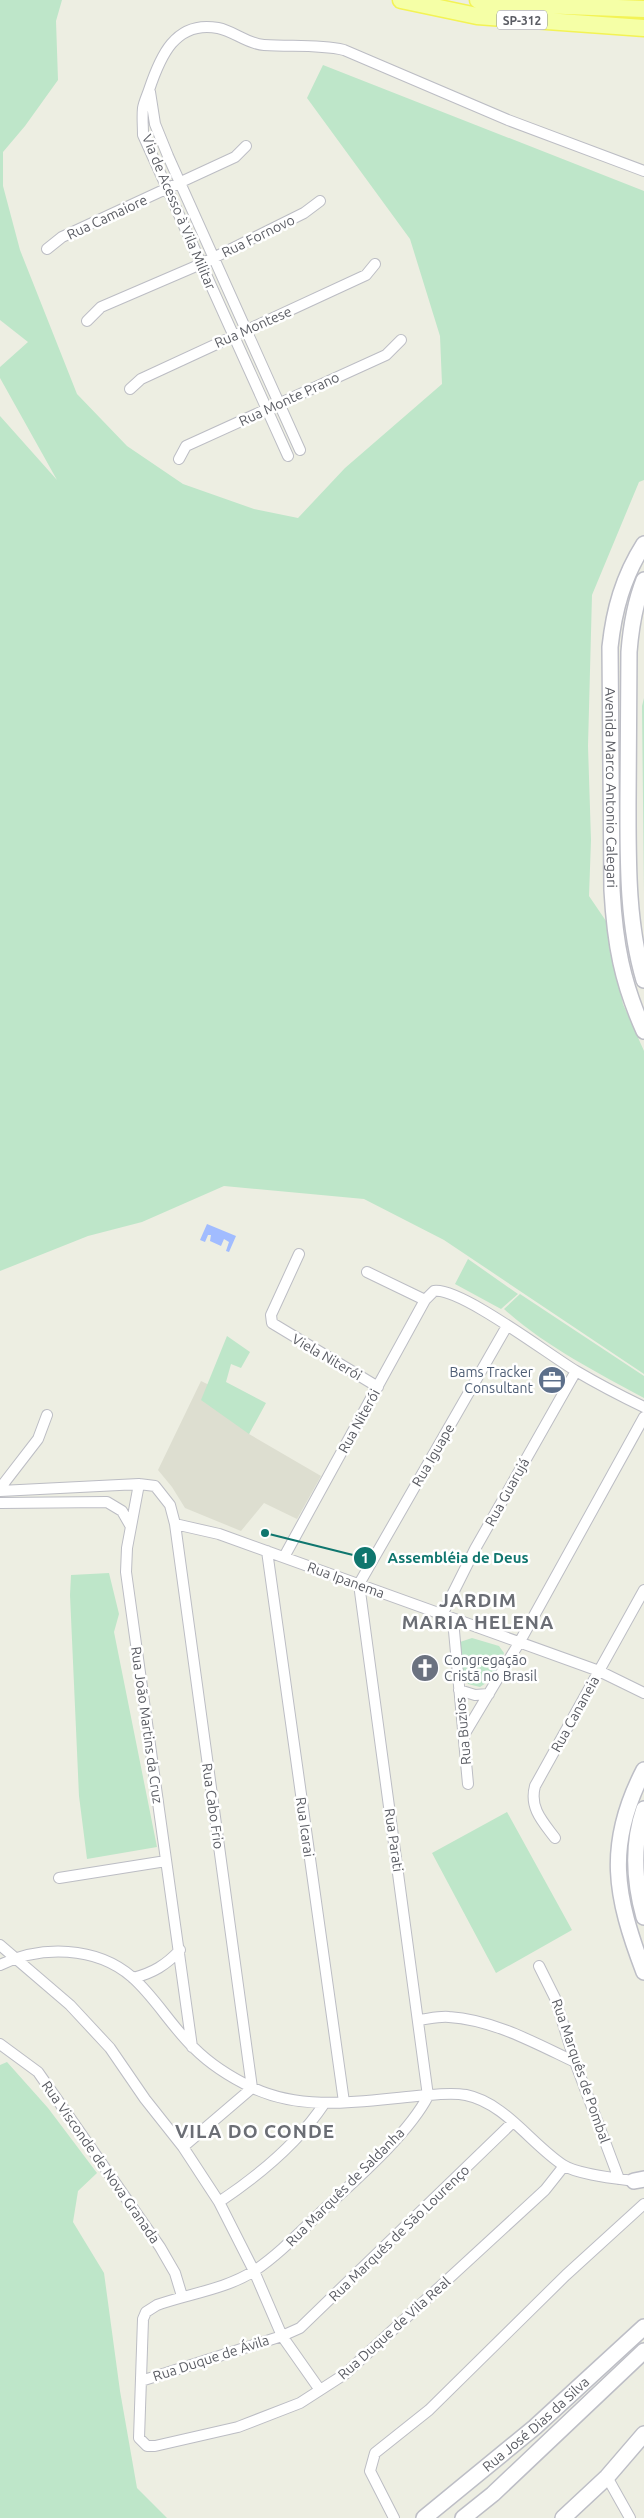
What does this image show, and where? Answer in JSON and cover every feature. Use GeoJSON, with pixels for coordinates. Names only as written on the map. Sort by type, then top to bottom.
{"type":"FeatureCollection","features":[{"type":"Feature","properties":{"kind":"main road","name":"SP-312"},"geometry":{"type":"LineString","coordinates":[[401,0],[477,16],[644,28]]}},
{"type":"Feature","properties":{"kind":"main road","name":"SP-312"},"geometry":{"type":"LineString","coordinates":[[478,0],[515,4],[644,9]]}},
{"type":"Feature","properties":{"kind":"main road","name":"Avenida Marco Antonio Calegari"},"geometry":{"type":"LineString","coordinates":[[644,544],[620,592],[613,618],[610,647],[614,930],[621,968],[644,1032]]}},
{"type":"Feature","properties":{"kind":"main road","name":"Avenida Marco Antonio Calegari"},"geometry":{"type":"LineString","coordinates":[[644,580],[637,598],[631,627],[629,652],[628,827],[632,912],[640,966],[644,980]]}},
{"type":"Feature","properties":{"kind":"main road"},"geometry":{"type":"LineString","coordinates":[[644,1770],[626,1813],[617,1858],[618,1882],[626,1921],[644,1972]]}},
{"type":"Feature","properties":{"kind":"main road"},"geometry":{"type":"LineString","coordinates":[[644,1809],[639,1824],[636,1883],[644,1917]]}},
{"type":"Feature","properties":{"kind":"main road","name":"Rua José Dias da Silva"},"geometry":{"type":"LineString","coordinates":[[424,2518],[535,2428],[644,2327]]}},
{"type":"Feature","properties":{"kind":"main road","name":"Rua José Dias da Silva"},"geometry":{"type":"LineString","coordinates":[[463,2518],[493,2494],[644,2351]]}},
{"type":"Feature","properties":{"kind":"main road"},"geometry":{"type":"LineString","coordinates":[[563,2518],[607,2477],[644,2434]]}},
{"type":"Feature","properties":{"kind":"street","name":"Via de Acesso à Vila Militar"},"geometry":{"type":"LineString","coordinates":[[288,456],[265,409],[143,135],[143,108],[156,67],[169,46],[180,35],[193,29],[219,28],[247,41],[263,45],[322,45],[344,50],[508,120],[644,171]]}},
{"type":"Feature","properties":{"kind":"street"},"geometry":{"type":"LineString","coordinates":[[150,89],[155,124],[212,258],[300,450]]}},
{"type":"Feature","properties":{"kind":"street","name":"Rua Camaiore"},"geometry":{"type":"LineString","coordinates":[[47,249],[62,237],[235,157],[246,146]]}},
{"type":"Feature","properties":{"kind":"street","name":"Rua Fornovo"},"geometry":{"type":"LineString","coordinates":[[87,321],[101,308],[201,264],[304,213],[320,201]]}},
{"type":"Feature","properties":{"kind":"street","name":"Rua Montese"},"geometry":{"type":"LineString","coordinates":[[130,390],[141,379],[366,275],[375,264]]}},
{"type":"Feature","properties":{"kind":"street","name":"Rua Monte Prano"},"geometry":{"type":"LineString","coordinates":[[179,458],[186,446],[386,355],[401,340]]}},
{"type":"Feature","properties":{"kind":"street","name":"Viela Niterói"},"geometry":{"type":"LineString","coordinates":[[298,1254],[271,1315],[271,1319],[276,1327],[378,1387]]}},
{"type":"Feature","properties":{"kind":"street"},"geometry":{"type":"LineString","coordinates":[[367,1272],[425,1300]]}},
{"type":"Feature","properties":{"kind":"street","name":"Rua Niterói"},"geometry":{"type":"LineString","coordinates":[[284,1557],[430,1294],[439,1290],[479,1308],[507,1326]]}},
{"type":"Feature","properties":{"kind":"street"},"geometry":{"type":"LineString","coordinates":[[507,1326],[576,1371],[644,1407]]}},
{"type":"Feature","properties":{"kind":"street","name":"Rua Iguape"},"geometry":{"type":"LineString","coordinates":[[359,1584],[507,1326]]}},
{"type":"Feature","properties":{"kind":"street","name":"Rua Guarujá"},"geometry":{"type":"LineString","coordinates":[[442,1615],[475,1549],[576,1371]]}},
{"type":"Feature","properties":{"kind":"street"},"geometry":{"type":"LineString","coordinates":[[47,1416],[38,1439],[1,1487],[0,1503],[107,1502],[122,1511],[130,1525]]}},
{"type":"Feature","properties":{"kind":"street"},"geometry":{"type":"LineString","coordinates":[[464,1735],[520,1643],[644,1417]]}},
{"type":"Feature","properties":{"kind":"street","name":"Rua João Martins da Cruz"},"geometry":{"type":"LineString","coordinates":[[139,1484],[130,1525],[126,1572],[192,2046]]}},
{"type":"Feature","properties":{"kind":"street"},"geometry":{"type":"LineString","coordinates":[[0,1492],[150,1484],[160,1490],[166,1497],[175,1524]]}},
{"type":"Feature","properties":{"kind":"street"},"geometry":{"type":"LineString","coordinates":[[136,1499],[150,1484]]}},
{"type":"Feature","properties":{"kind":"street","name":"Rua Ipanema"},"geometry":{"type":"LineString","coordinates":[[175,1524],[219,1534],[359,1584],[453,1620],[599,1671],[644,1693]]}},
{"type":"Feature","properties":{"kind":"street","name":"Rua Cabo Frio"},"geometry":{"type":"LineString","coordinates":[[175,1524],[252,2088]]}},
{"type":"Feature","properties":{"kind":"street","name":"Rua Icarai"},"geometry":{"type":"LineString","coordinates":[[267,1551],[344,2102]]}},
{"type":"Feature","properties":{"kind":"street","name":"Rua Parati"},"geometry":{"type":"LineString","coordinates":[[359,1584],[428,2096]]}},
{"type":"Feature","properties":{"kind":"street","name":"Rua Cananeia"},"geometry":{"type":"LineString","coordinates":[[555,1838],[534,1807],[532,1796],[538,1781],[644,1590]]}},
{"type":"Feature","properties":{"kind":"street","name":"Rua Buzios"},"geometry":{"type":"LineString","coordinates":[[453,1620],[468,1784]]}},
{"type":"Feature","properties":{"kind":"street"},"geometry":{"type":"LineString","coordinates":[[460,1690],[474,1695],[489,1694]]}},
{"type":"Feature","properties":{"kind":"street"},"geometry":{"type":"LineString","coordinates":[[60,1878],[166,1861]]}},
{"type":"Feature","properties":{"kind":"street"},"geometry":{"type":"LineString","coordinates":[[0,1946],[70,2005],[110,2048],[145,2099],[183,2147],[219,2202],[254,2271],[282,2336],[320,2390]]}},
{"type":"Feature","properties":{"kind":"street"},"geometry":{"type":"LineString","coordinates":[[133,1978],[151,1973],[168,1963],[180,1950]]}},
{"type":"Feature","properties":{"kind":"street"},"geometry":{"type":"LineString","coordinates":[[0,1965],[15,1958],[42,1951],[77,1953],[116,1965],[133,1978],[206,2060],[252,2088],[289,2101],[324,2104],[452,2094],[476,2098],[494,2107],[564,2166],[635,2180]]}},
{"type":"Feature","properties":{"kind":"street","name":"Rua Marquês de Pombal"},"geometry":{"type":"LineString","coordinates":[[539,1966],[555,1998],[575,2062],[635,2180]]}},
{"type":"Feature","properties":{"kind":"street"},"geometry":{"type":"LineString","coordinates":[[418,2020],[448,2017],[476,2021],[501,2028],[575,2062]]}},
{"type":"Feature","properties":{"kind":"street","name":"Rua Visconde de Nova Granada"},"geometry":{"type":"LineString","coordinates":[[0,2044],[38,2072],[160,2247],[175,2273],[182,2296]]}},
{"type":"Feature","properties":{"kind":"street"},"geometry":{"type":"LineString","coordinates":[[183,2147],[252,2088]]}},
{"type":"Feature","properties":{"kind":"street","name":"Rua Marquês de Saldanha"},"geometry":{"type":"LineString","coordinates":[[254,2271],[280,2251],[345,2190],[400,2134],[422,2107],[428,2096]]}},
{"type":"Feature","properties":{"kind":"street"},"geometry":{"type":"LineString","coordinates":[[219,2202],[240,2188],[309,2127],[324,2104]]}},
{"type":"Feature","properties":{"kind":"street","name":"Rua Marquês de São Lourenço"},"geometry":{"type":"LineString","coordinates":[[282,2336],[300,2328],[512,2123]]}},
{"type":"Feature","properties":{"kind":"street","name":"Rua Duque de Vila Real"},"geometry":{"type":"LineString","coordinates":[[254,2271],[237,2280],[157,2305],[146,2312],[143,2319],[138,2433],[147,2446],[238,2426],[300,2403],[345,2374],[545,2190],[564,2166]]}},
{"type":"Feature","properties":{"kind":"street"},"geometry":{"type":"LineString","coordinates":[[394,2518],[370,2471],[375,2453],[429,2410],[566,2275],[644,2204]]}},
{"type":"Feature","properties":{"kind":"street","name":"Rua Duque de Ávila"},"geometry":{"type":"LineString","coordinates":[[141,2381],[282,2336]]}},
{"type":"Feature","properties":{"kind":"street"},"geometry":{"type":"LineString","coordinates":[[607,2477],[630,2518]]}},
{"type":"Feature","properties":{"kind":"shaded area"},"geometry":{"type":"Polygon","coordinates":[[[201,1381],[258,1409],[249,1434],[321,1476],[297,1519],[264,1503],[241,1531],[185,1508],[172,1487],[158,1470],[201,1381]]]}},
{"type":"Feature","properties":{"kind":"green space"},"geometry":{"type":"Polygon","coordinates":[[[0,0],[62,0],[56,21],[58,80],[25,126],[3,152],[3,186],[20,250],[77,394],[127,446],[183,484],[254,509],[298,518],[345,468],[442,384],[440,336],[410,239],[307,98],[323,65],[644,191],[644,480],[639,482],[592,595],[588,746],[591,840],[589,896],[606,921],[623,1004],[644,1051],[644,1374],[444,1240],[364,1199],[224,1186],[142,1222],[88,1236],[0,1271],[0,416],[57,480],[0,378],[0,367],[28,342],[0,320],[0,0]]]}},
{"type":"Feature","properties":{"kind":"green space"},"geometry":{"type":"Polygon","coordinates":[[[644,698],[644,894],[642,706],[644,698]]]}},
{"type":"Feature","properties":{"kind":"green space"},"geometry":{"type":"Polygon","coordinates":[[[468,1259],[518,1294],[501,1309],[455,1284],[468,1259]]]}},
{"type":"Feature","properties":{"kind":"green space"},"geometry":{"type":"Polygon","coordinates":[[[520,1294],[644,1376],[644,1398],[554,1347],[504,1309],[520,1294]]]}},
{"type":"Feature","properties":{"kind":"green space"},"geometry":{"type":"Polygon","coordinates":[[[227,1336],[250,1352],[241,1368],[231,1364],[226,1382],[266,1403],[249,1434],[201,1400],[227,1336]]]}},
{"type":"Feature","properties":{"kind":"green space"},"geometry":{"type":"Polygon","coordinates":[[[109,1573],[119,1614],[114,1632],[157,1847],[87,1859],[79,1796],[70,1595],[71,1575],[109,1573]]]}},
{"type":"Feature","properties":{"kind":"green space"},"geometry":{"type":"Polygon","coordinates":[[[472,1638],[499,1646],[504,1653],[495,1677],[480,1687],[468,1684],[463,1672],[460,1642],[472,1638]]]}},
{"type":"Feature","properties":{"kind":"green space"},"geometry":{"type":"Polygon","coordinates":[[[507,1812],[572,1930],[496,1973],[432,1853],[507,1812]]]}},
{"type":"Feature","properties":{"kind":"green space"},"geometry":{"type":"Polygon","coordinates":[[[7,2062],[48,2108],[97,2173],[78,2191],[73,2222],[104,2273],[120,2391],[137,2488],[167,2518],[0,2518],[0,2065],[7,2062]]]}},
{"type":"Feature","properties":{"kind":"water"},"geometry":{"type":"Polygon","coordinates":[[[207,1224],[236,1236],[229,1252],[226,1251],[229,1242],[224,1239],[221,1246],[210,1241],[211,1235],[208,1235],[205,1242],[200,1240],[207,1224]]]}},
{"type":"Feature","properties":{"kind":"place","name":"Bams Tracker Consultant"},"geometry":{"type":"Point","coordinates":[552,1380]}},
{"type":"Feature","properties":{"kind":"place","name":"Assembléia de Deus"},"geometry":{"type":"Point","coordinates":[265,1533]}},
{"type":"Feature","properties":{"kind":"place","name":"Congregação Cristã no Brasil"},"geometry":{"type":"Point","coordinates":[425,1668]}},
{"type":"Feature","properties":{"kind":"district","name":"JARDIM MARIA HELENA"},"geometry":{"type":"Point","coordinates":[478,1611]}},
{"type":"Feature","properties":{"kind":"district","name":"VILA DO CONDE"},"geometry":{"type":"Point","coordinates":[255,2131]}}]}
